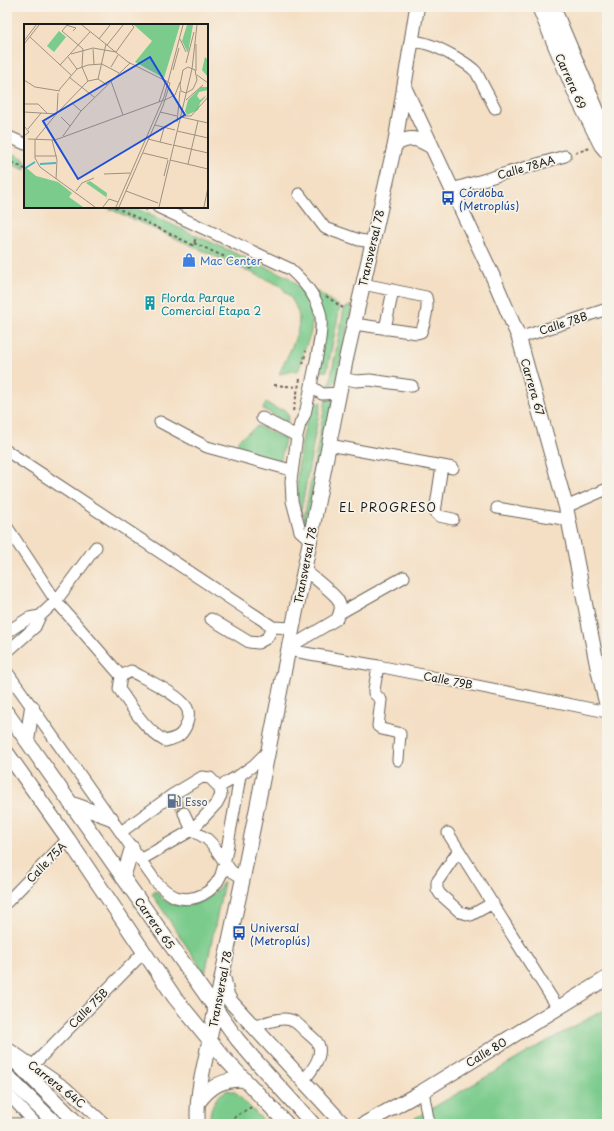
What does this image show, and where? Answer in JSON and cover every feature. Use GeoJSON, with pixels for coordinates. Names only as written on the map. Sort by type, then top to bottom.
{"type":"FeatureCollection","features":[{"type":"Feature","properties":{"kind":"main road","name":"Transversal 78"},"geometry":{"type":"LineString","coordinates":[[198,1124],[198,1104],[209,1040],[243,878],[342,378],[395,144],[417,7]]}},
{"type":"Feature","properties":{"kind":"main road","name":"Carrera 69"},"geometry":{"type":"LineString","coordinates":[[539,7],[576,95],[605,142]]}},
{"type":"Feature","properties":{"kind":"main road","name":"Carrera 69"},"geometry":{"type":"LineString","coordinates":[[552,7],[605,142]]}},
{"type":"Feature","properties":{"kind":"main road","name":"Carrera 67"},"geometry":{"type":"LineString","coordinates":[[404,87],[520,338],[568,513],[602,663],[607,706]]}},
{"type":"Feature","properties":{"kind":"main road"},"geometry":{"type":"LineString","coordinates":[[395,144],[404,139],[416,139],[432,147]]}},
{"type":"Feature","properties":{"kind":"main road"},"geometry":{"type":"LineString","coordinates":[[26,741],[32,707]]}},
{"type":"Feature","properties":{"kind":"main road","name":"Carrera 65"},"geometry":{"type":"LineString","coordinates":[[7,713],[70,804],[216,1008],[254,1059],[313,1124]]}},
{"type":"Feature","properties":{"kind":"main road"},"geometry":{"type":"LineString","coordinates":[[7,753],[68,839],[175,998],[209,1040],[287,1124]]}},
{"type":"Feature","properties":{"kind":"main road"},"geometry":{"type":"LineString","coordinates":[[70,804],[111,818]]}},
{"type":"Feature","properties":{"kind":"main road"},"geometry":{"type":"LineString","coordinates":[[123,878],[132,848]]}},
{"type":"Feature","properties":{"kind":"main road"},"geometry":{"type":"LineString","coordinates":[[223,973],[227,995],[231,1002],[343,1124]]}},
{"type":"Feature","properties":{"kind":"main road","name":"Calle 80"},"geometry":{"type":"LineString","coordinates":[[364,1124],[423,1091],[607,978]]}},
{"type":"Feature","properties":{"kind":"main road"},"geometry":{"type":"LineString","coordinates":[[7,1053],[78,1124]]}},
{"type":"Feature","properties":{"kind":"main road"},"geometry":{"type":"LineString","coordinates":[[254,1059],[282,1058]]}},
{"type":"Feature","properties":{"kind":"main road"},"geometry":{"type":"LineString","coordinates":[[7,1076],[56,1124]]}},
{"type":"Feature","properties":{"kind":"main road"},"geometry":{"type":"LineString","coordinates":[[198,1104],[207,1091],[222,1082],[245,1080]]}},
{"type":"Feature","properties":{"kind":"street"},"geometry":{"type":"LineString","coordinates":[[411,41],[429,44],[472,67],[495,108]]}},
{"type":"Feature","properties":{"kind":"street"},"geometry":{"type":"LineString","coordinates":[[7,136],[24,144]]}},
{"type":"Feature","properties":{"kind":"street","name":"Calle 78AA"},"geometry":{"type":"LineString","coordinates":[[452,189],[565,156]]}},
{"type":"Feature","properties":{"kind":"street"},"geometry":{"type":"LineString","coordinates":[[299,194],[325,228],[359,240],[373,242]]}},
{"type":"Feature","properties":{"kind":"street"},"geometry":{"type":"LineString","coordinates":[[160,208],[290,269],[308,287],[314,297],[321,313],[320,333],[308,402],[305,414],[300,424],[291,470],[292,501],[300,531],[310,540]]}},
{"type":"Feature","properties":{"kind":"street"},"geometry":{"type":"LineString","coordinates":[[354,324],[417,333],[421,332],[423,326],[428,301],[426,297],[363,284]]}},
{"type":"Feature","properties":{"kind":"street"},"geometry":{"type":"LineString","coordinates":[[385,329],[392,290]]}},
{"type":"Feature","properties":{"kind":"street","name":"Calle 78B"},"geometry":{"type":"LineString","coordinates":[[520,338],[607,309]]}},
{"type":"Feature","properties":{"kind":"street"},"geometry":{"type":"LineString","coordinates":[[342,378],[356,381],[370,380],[412,386]]}},
{"type":"Feature","properties":{"kind":"street"},"geometry":{"type":"LineString","coordinates":[[311,386],[322,394]]}},
{"type":"Feature","properties":{"kind":"street"},"geometry":{"type":"LineString","coordinates":[[308,402],[322,394],[339,393]]}},
{"type":"Feature","properties":{"kind":"street"},"geometry":{"type":"LineString","coordinates":[[262,418],[297,436]]}},
{"type":"Feature","properties":{"kind":"street"},"geometry":{"type":"LineString","coordinates":[[160,422],[207,447],[291,470]]}},
{"type":"Feature","properties":{"kind":"street"},"geometry":{"type":"LineString","coordinates":[[329,445],[448,467],[435,512],[439,516],[453,519]]}},
{"type":"Feature","properties":{"kind":"street"},"geometry":{"type":"LineString","coordinates":[[7,451],[273,627],[292,628]]}},
{"type":"Feature","properties":{"kind":"street"},"geometry":{"type":"LineString","coordinates":[[497,508],[568,513],[607,488]]}},
{"type":"Feature","properties":{"kind":"street"},"geometry":{"type":"LineString","coordinates":[[7,527],[56,601],[121,676],[119,689],[155,735],[165,741],[177,738],[184,730],[189,720],[187,709],[177,697],[131,670],[121,676]]}},
{"type":"Feature","properties":{"kind":"street"},"geometry":{"type":"LineString","coordinates":[[7,652],[35,627],[40,616],[56,601],[96,547]]}},
{"type":"Feature","properties":{"kind":"street"},"geometry":{"type":"LineString","coordinates":[[304,569],[338,599],[340,613]]}},
{"type":"Feature","properties":{"kind":"street"},"geometry":{"type":"LineString","coordinates":[[288,649],[337,618],[340,613],[404,577]]}},
{"type":"Feature","properties":{"kind":"street"},"geometry":{"type":"LineString","coordinates":[[7,632],[29,618],[40,616]]}},
{"type":"Feature","properties":{"kind":"street"},"geometry":{"type":"LineString","coordinates":[[210,619],[249,642],[258,643],[267,638],[273,627]]}},
{"type":"Feature","properties":{"kind":"street","name":"Calle 79B"},"geometry":{"type":"LineString","coordinates":[[288,649],[607,712]]}},
{"type":"Feature","properties":{"kind":"street"},"geometry":{"type":"LineString","coordinates":[[378,666],[374,690],[374,693],[381,700],[378,726],[382,729],[400,734],[398,760]]}},
{"type":"Feature","properties":{"kind":"street"},"geometry":{"type":"LineString","coordinates":[[7,672],[156,882],[165,891],[175,897],[188,899],[198,897],[209,891],[220,876],[225,860],[240,775]]}},
{"type":"Feature","properties":{"kind":"street"},"geometry":{"type":"LineString","coordinates":[[219,787],[254,765],[267,752]]}},
{"type":"Feature","properties":{"kind":"street"},"geometry":{"type":"LineString","coordinates":[[121,832],[174,798],[202,776],[210,778],[219,787],[221,795],[217,803],[192,830],[140,860]]}},
{"type":"Feature","properties":{"kind":"street"},"geometry":{"type":"LineString","coordinates":[[184,813],[192,830],[207,839],[225,860],[231,871],[243,878]]}},
{"type":"Feature","properties":{"kind":"street"},"geometry":{"type":"LineString","coordinates":[[448,833],[558,1008]]}},
{"type":"Feature","properties":{"kind":"street","name":"Calle 75A"},"geometry":{"type":"LineString","coordinates":[[7,902],[68,839]]}},
{"type":"Feature","properties":{"kind":"street"},"geometry":{"type":"LineString","coordinates":[[459,850],[437,882],[437,888],[440,894],[460,912],[471,915],[492,903]]}},
{"type":"Feature","properties":{"kind":"street","name":"Calle 75B"},"geometry":{"type":"LineString","coordinates":[[33,1065],[144,952]]}},
{"type":"Feature","properties":{"kind":"street"},"geometry":{"type":"LineString","coordinates":[[254,1027],[285,1018],[294,1020],[317,1042],[320,1051],[318,1057],[303,1081]]}},
{"type":"Feature","properties":{"kind":"street","name":"Carrera 64C"},"geometry":{"type":"LineString","coordinates":[[7,1047],[65,1087],[104,1124]]}},
{"type":"Feature","properties":{"kind":"street"},"geometry":{"type":"LineString","coordinates":[[423,1091],[429,1124]]}},
{"type":"Feature","properties":{"kind":"street"},"geometry":{"type":"LineString","coordinates":[[7,1093],[36,1124]]}},
{"type":"Feature","properties":{"kind":"street"},"geometry":{"type":"LineString","coordinates":[[7,1124],[21,1124]]}},
{"type":"Feature","properties":{"kind":"path","name":"Calle 78AA"},"geometry":{"type":"LineString","coordinates":[[565,156],[605,142]]}},
{"type":"Feature","properties":{"kind":"path"},"geometry":{"type":"LineString","coordinates":[[7,160],[24,168]]}},
{"type":"Feature","properties":{"kind":"path"},"geometry":{"type":"LineString","coordinates":[[117,208],[193,245],[194,243],[252,269]]}},
{"type":"Feature","properties":{"kind":"path"},"geometry":{"type":"LineString","coordinates":[[194,243],[199,233]]}},
{"type":"Feature","properties":{"kind":"path"},"geometry":{"type":"LineString","coordinates":[[274,385],[298,387]]}},
{"type":"Feature","properties":{"kind":"path"},"geometry":{"type":"LineString","coordinates":[[224,1124],[254,1106]]}},
{"type":"Feature","properties":{"kind":"green space"},"geometry":{"type":"Polygon","coordinates":[[[7,151],[24,159],[24,170],[7,162],[7,151]]]}},
{"type":"Feature","properties":{"kind":"green space"},"geometry":{"type":"Polygon","coordinates":[[[108,208],[135,208],[290,278],[300,289],[308,302],[312,315],[312,323],[299,370],[279,374],[297,334],[299,317],[294,303],[279,285],[108,208]]]}},
{"type":"Feature","properties":{"kind":"green space"},"geometry":{"type":"Polygon","coordinates":[[[316,291],[340,307],[327,371],[317,372],[316,291]]]}},
{"type":"Feature","properties":{"kind":"green space"},"geometry":{"type":"Polygon","coordinates":[[[353,304],[336,381],[329,387],[344,309],[353,304]]]}},
{"type":"Feature","properties":{"kind":"green space"},"geometry":{"type":"Polygon","coordinates":[[[334,398],[305,530],[303,523],[326,400],[334,398]]]}},
{"type":"Feature","properties":{"kind":"green space"},"geometry":{"type":"Polygon","coordinates":[[[266,402],[277,409],[284,409],[289,417],[288,421],[283,421],[263,409],[266,402]]]}},
{"type":"Feature","properties":{"kind":"green space"},"geometry":{"type":"Polygon","coordinates":[[[321,402],[301,512],[297,485],[301,447],[309,408],[321,402]]]}},
{"type":"Feature","properties":{"kind":"green space"},"geometry":{"type":"Polygon","coordinates":[[[258,426],[285,439],[280,463],[235,449],[239,439],[258,426]]]}},
{"type":"Feature","properties":{"kind":"green space"},"geometry":{"type":"Polygon","coordinates":[[[224,882],[205,974],[152,894],[156,891],[168,903],[184,906],[199,903],[206,899],[212,895],[224,882]]]}},
{"type":"Feature","properties":{"kind":"green space"},"geometry":{"type":"Polygon","coordinates":[[[607,1008],[607,1124],[405,1124],[544,1043],[607,1008]]]}},
{"type":"Feature","properties":{"kind":"green space"},"geometry":{"type":"Polygon","coordinates":[[[22,1075],[71,1124],[64,1124],[18,1079],[22,1075]]]}},
{"type":"Feature","properties":{"kind":"green space"},"geometry":{"type":"Polygon","coordinates":[[[228,1090],[235,1092],[267,1124],[210,1124],[210,1113],[213,1104],[219,1096],[228,1090]]]}},
{"type":"Feature","properties":{"kind":"tunnel"},"geometry":{"type":"LineString","coordinates":[[176,801],[184,813]]}},
{"type":"Feature","properties":{"kind":"place","name":"Córdoba (Metroplús)"},"geometry":{"type":"Point","coordinates":[448,198]}},
{"type":"Feature","properties":{"kind":"place","name":"Mac Center"},"geometry":{"type":"Point","coordinates":[189,260]}},
{"type":"Feature","properties":{"kind":"place","name":"Florda Parque Comercial Etapa 2"},"geometry":{"type":"Point","coordinates":[150,303]}},
{"type":"Feature","properties":{"kind":"place","name":"Esso"},"geometry":{"type":"Point","coordinates":[174,801]}},
{"type":"Feature","properties":{"kind":"place","name":"Universal (Metroplús)"},"geometry":{"type":"Point","coordinates":[239,933]}},
{"type":"Feature","properties":{"kind":"district","name":"EL PROGRESO"},"geometry":{"type":"Point","coordinates":[388,507]}}]}
